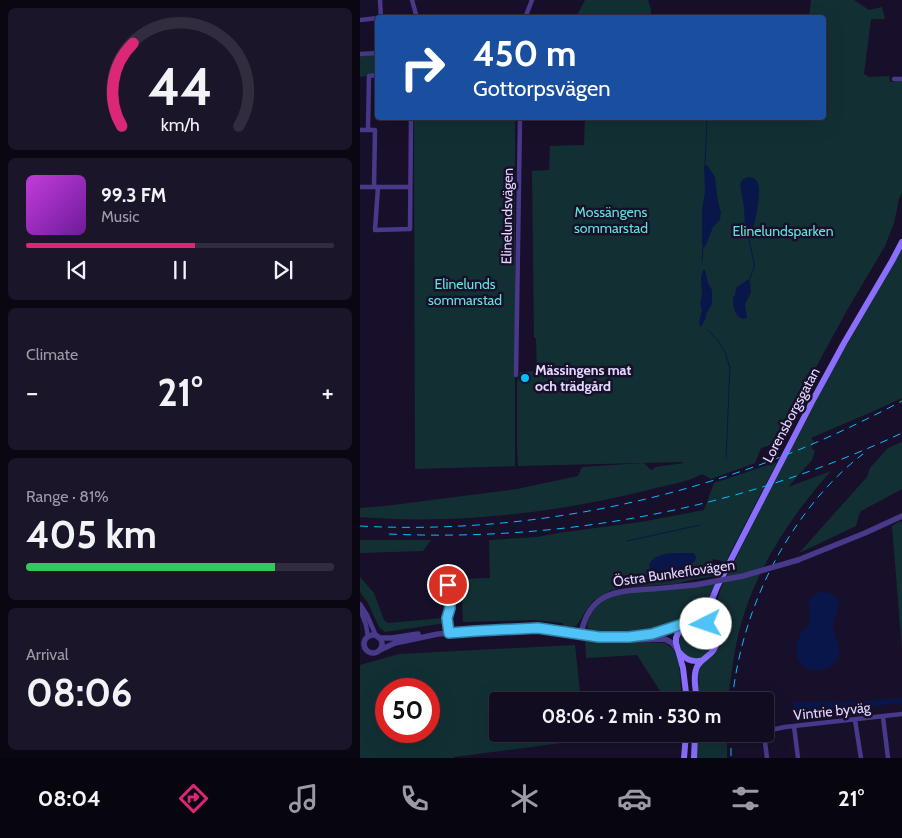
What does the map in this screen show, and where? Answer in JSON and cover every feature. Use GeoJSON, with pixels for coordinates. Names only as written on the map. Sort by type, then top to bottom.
{"type":"FeatureCollection","features":[{"type":"Feature","properties":{"kind":"main road","name":"Lorensborgsgatan"},"geometry":{"type":"LineString","coordinates":[[887,269],[902,235]]}},
{"type":"Feature","properties":{"kind":"main road","name":"Lorensborgsgatan"},"geometry":{"type":"LineString","coordinates":[[685,624],[702,618],[706,614],[724,574],[813,400],[902,242]]}},
{"type":"Feature","properties":{"kind":"main road","name":"Lorensborgsgatan"},"geometry":{"type":"LineString","coordinates":[[696,692],[695,671],[715,648],[716,640],[712,619],[724,574]]}},
{"type":"Feature","properties":{"kind":"main road"},"geometry":{"type":"LineString","coordinates":[[692,621],[703,622],[713,632]]}},
{"type":"Feature","properties":{"kind":"main road"},"geometry":{"type":"LineString","coordinates":[[685,624],[679,630],[676,638],[684,668],[686,692]]}},
{"type":"Feature","properties":{"kind":"main road"},"geometry":{"type":"LineString","coordinates":[[678,650],[686,659],[691,661],[705,659]]}},
{"type":"Feature","properties":{"kind":"main road"},"geometry":{"type":"LineString","coordinates":[[684,758],[685,742]]}},
{"type":"Feature","properties":{"kind":"main road"},"geometry":{"type":"LineString","coordinates":[[694,758],[695,742]]}},
{"type":"Feature","properties":{"kind":"street"},"geometry":{"type":"LineString","coordinates":[[379,15],[380,0]]}},
{"type":"Feature","properties":{"kind":"street"},"geometry":{"type":"LineString","coordinates":[[412,0],[415,15]]}},
{"type":"Feature","properties":{"kind":"street"},"geometry":{"type":"LineString","coordinates":[[526,15],[532,0]]}},
{"type":"Feature","properties":{"kind":"street"},"geometry":{"type":"LineString","coordinates":[[360,20],[375,18]]}},
{"type":"Feature","properties":{"kind":"street"},"geometry":{"type":"LineString","coordinates":[[360,54],[375,53]]}},
{"type":"Feature","properties":{"kind":"street"},"geometry":{"type":"LineString","coordinates":[[368,130],[369,76],[375,75]]}},
{"type":"Feature","properties":{"kind":"street"},"geometry":{"type":"LineString","coordinates":[[894,79],[902,78]]}},
{"type":"Feature","properties":{"kind":"street"},"geometry":{"type":"LineString","coordinates":[[360,130],[375,130],[375,230],[410,229],[411,120]]}},
{"type":"Feature","properties":{"kind":"street","name":"Elinelundsvägen"},"geometry":{"type":"LineString","coordinates":[[516,375],[520,120]]}},
{"type":"Feature","properties":{"kind":"street"},"geometry":{"type":"LineString","coordinates":[[360,187],[410,187]]}},
{"type":"Feature","properties":{"kind":"street","name":"Östra Bunkeflovägen"},"geometry":{"type":"LineString","coordinates":[[580,634],[585,618],[590,610],[597,602],[612,594],[632,590],[695,585],[743,576],[798,560],[902,516]]}},
{"type":"Feature","properties":{"kind":"street"},"geometry":{"type":"LineString","coordinates":[[448,585],[450,608],[447,618],[449,633]]}},
{"type":"Feature","properties":{"kind":"street"},"geometry":{"type":"LineString","coordinates":[[360,604],[382,643],[380,650]]}},
{"type":"Feature","properties":{"kind":"street"},"geometry":{"type":"LineString","coordinates":[[360,609],[366,625],[365,647],[369,652]]}},
{"type":"Feature","properties":{"kind":"street"},"geometry":{"type":"LineString","coordinates":[[599,637],[640,636],[685,624]]}},
{"type":"Feature","properties":{"kind":"street"},"geometry":{"type":"LineString","coordinates":[[364,640],[373,636],[392,638],[418,634],[526,628],[626,640],[665,639],[678,650]]}},
{"type":"Feature","properties":{"kind":"street"},"geometry":{"type":"LineString","coordinates":[[360,651],[375,653],[395,643],[438,634]]}},
{"type":"Feature","properties":{"kind":"street","name":"Vintrie byväg"},"geometry":{"type":"LineString","coordinates":[[774,728],[902,714]]}},
{"type":"Feature","properties":{"kind":"street"},"geometry":{"type":"LineString","coordinates":[[883,717],[888,758]]}},
{"type":"Feature","properties":{"kind":"street"},"geometry":{"type":"LineString","coordinates":[[855,720],[861,758]]}},
{"type":"Feature","properties":{"kind":"street"},"geometry":{"type":"LineString","coordinates":[[794,726],[798,758]]}},
{"type":"Feature","properties":{"kind":"street","name":"Vintrie byväg"},"geometry":{"type":"LineString","coordinates":[[766,742],[767,758]]}},
{"type":"Feature","properties":{"kind":"green space"},"geometry":{"type":"Polygon","coordinates":[[[585,0],[648,0],[651,10],[651,15],[577,15],[585,0]]]}},
{"type":"Feature","properties":{"kind":"green space"},"geometry":{"type":"Polygon","coordinates":[[[811,0],[854,0],[869,10],[882,7],[885,19],[871,19],[864,74],[869,77],[889,76],[890,82],[902,81],[902,193],[894,223],[885,246],[846,312],[775,443],[761,448],[755,463],[711,479],[702,474],[690,480],[577,505],[541,511],[468,518],[396,519],[360,517],[360,508],[517,489],[578,476],[582,467],[644,463],[651,470],[655,467],[684,463],[682,462],[518,466],[517,382],[520,372],[537,371],[536,338],[534,338],[532,171],[549,170],[550,146],[584,145],[585,120],[826,120],[826,15],[809,15],[811,0]]]}},
{"type":"Feature","properties":{"kind":"green space"},"geometry":{"type":"Polygon","coordinates":[[[375,54],[375,74],[360,77],[360,56],[375,54]]]}},
{"type":"Feature","properties":{"kind":"green space","name":"Elinelunds sommarstad"},"geometry":{"type":"Polygon","coordinates":[[[414,120],[515,120],[515,466],[415,469],[414,120]]]}},
{"type":"Feature","properties":{"kind":"green space"},"geometry":{"type":"Polygon","coordinates":[[[902,248],[902,398],[811,438],[814,442],[811,448],[815,451],[812,460],[788,487],[831,471],[815,489],[786,529],[762,571],[743,616],[737,640],[729,692],[699,692],[698,672],[702,663],[714,655],[715,608],[721,588],[824,385],[902,248]]]}},
{"type":"Feature","properties":{"kind":"green space"},"geometry":{"type":"Polygon","coordinates":[[[902,442],[902,489],[861,511],[856,526],[799,553],[867,477],[870,468],[888,448],[902,442]]]}},
{"type":"Feature","properties":{"kind":"green space"},"geometry":{"type":"Polygon","coordinates":[[[777,462],[724,565],[721,564],[722,561],[713,559],[712,564],[715,569],[721,570],[719,575],[676,584],[624,587],[610,591],[593,601],[577,625],[573,627],[563,626],[563,623],[533,620],[463,622],[461,579],[490,578],[489,540],[537,537],[641,522],[704,510],[714,483],[777,462]],[[666,554],[654,558],[683,567],[695,561],[666,554]]]}},
{"type":"Feature","properties":{"kind":"green space"},"geometry":{"type":"Polygon","coordinates":[[[900,521],[902,524],[902,649],[892,526],[900,521]]]}},
{"type":"Feature","properties":{"kind":"green space"},"geometry":{"type":"Polygon","coordinates":[[[360,540],[431,540],[423,551],[360,553],[360,540]]]}},
{"type":"Feature","properties":{"kind":"green space"},"geometry":{"type":"Polygon","coordinates":[[[360,577],[374,593],[384,620],[388,623],[444,618],[446,623],[385,632],[379,627],[368,603],[360,592],[360,577]]]}},
{"type":"Feature","properties":{"kind":"green space"},"geometry":{"type":"Polygon","coordinates":[[[715,584],[703,613],[695,618],[654,630],[631,632],[602,633],[590,630],[587,626],[592,612],[597,606],[614,595],[715,584]]]}},
{"type":"Feature","properties":{"kind":"green space"},"geometry":{"type":"Polygon","coordinates":[[[696,624],[708,629],[713,641],[708,653],[696,658],[684,653],[679,641],[684,629],[696,624]]]}},
{"type":"Feature","properties":{"kind":"green space"},"geometry":{"type":"Polygon","coordinates":[[[585,641],[665,643],[674,650],[679,665],[681,692],[661,692],[637,655],[586,658],[585,641]]]}},
{"type":"Feature","properties":{"kind":"green space"},"geometry":{"type":"Polygon","coordinates":[[[575,645],[580,692],[489,692],[489,742],[570,742],[454,758],[360,758],[360,665],[399,654],[575,645]]]}},
{"type":"Feature","properties":{"kind":"green space"},"geometry":{"type":"Polygon","coordinates":[[[697,742],[727,742],[727,758],[696,758],[697,742]]]}},
{"type":"Feature","properties":{"kind":"shaded area"},"geometry":{"type":"Polygon","coordinates":[[[707,165],[715,177],[721,212],[720,220],[713,227],[705,247],[703,247],[704,166],[707,165]]]}},
{"type":"Feature","properties":{"kind":"shaded area"},"geometry":{"type":"Polygon","coordinates":[[[749,177],[755,179],[759,188],[754,226],[752,229],[745,230],[740,184],[743,179],[749,177]]]}},
{"type":"Feature","properties":{"kind":"shaded area"},"geometry":{"type":"Polygon","coordinates":[[[703,270],[705,270],[712,290],[712,304],[701,327],[699,322],[702,310],[700,304],[703,270]]]}},
{"type":"Feature","properties":{"kind":"shaded area"},"geometry":{"type":"Polygon","coordinates":[[[747,280],[750,281],[751,293],[745,304],[747,318],[743,319],[736,313],[733,297],[736,288],[747,280]]]}},
{"type":"Feature","properties":{"kind":"shaded area"},"geometry":{"type":"Polygon","coordinates":[[[694,553],[695,561],[685,567],[663,573],[652,573],[650,571],[649,564],[660,555],[694,553]]]}},
{"type":"Feature","properties":{"kind":"shaded area"},"geometry":{"type":"Polygon","coordinates":[[[820,592],[834,595],[838,601],[838,610],[833,626],[839,656],[832,666],[827,669],[814,670],[803,666],[799,661],[796,648],[798,638],[809,624],[810,599],[820,592]]]}},
{"type":"Feature","properties":{"kind":"shaded area"},"geometry":{"type":"Polygon","coordinates":[[[902,698],[902,703],[895,705],[894,703],[868,708],[867,706],[842,711],[841,709],[815,714],[814,712],[793,715],[794,702],[866,701],[902,698]]]}},
{"type":"Feature","properties":{"kind":"waterway"},"geometry":{"type":"LineString","coordinates":[[705,165],[707,120]]}},
{"type":"Feature","properties":{"kind":"waterway"},"geometry":{"type":"LineString","coordinates":[[747,230],[754,263],[749,280]]}},
{"type":"Feature","properties":{"kind":"waterway"},"geometry":{"type":"LineString","coordinates":[[702,262],[703,247]]}},
{"type":"Feature","properties":{"kind":"waterway"},"geometry":{"type":"LineString","coordinates":[[709,331],[725,352],[730,368],[726,458]]}},
{"type":"Feature","properties":{"kind":"waterway"},"geometry":{"type":"LineString","coordinates":[[627,541],[700,525]]}},
{"type":"Feature","properties":{"kind":"railway"},"geometry":{"type":"LineString","coordinates":[[360,526],[408,527],[504,523],[600,509],[647,499],[739,472],[802,449],[902,401]]}},
{"type":"Feature","properties":{"kind":"railway"},"geometry":{"type":"LineString","coordinates":[[389,534],[455,535],[521,532],[587,525],[652,515],[780,482],[842,459],[902,433]]}},
{"type":"Feature","properties":{"kind":"railway"},"geometry":{"type":"LineString","coordinates":[[733,692],[742,645],[750,618],[772,567],[786,542],[819,496],[863,454]]}},
{"type":"Feature","properties":{"kind":"railway"},"geometry":{"type":"LineString","coordinates":[[731,742],[731,758]]}},
{"type":"Feature","properties":{"kind":"place","name":"Mässingens mat och trädgård"},"geometry":{"type":"Point","coordinates":[525,378]}},
{"type":"Feature","properties":{"kind":"route"},"geometry":{"type":"LineString","coordinates":[[448,585],[450,608],[447,618],[449,633],[538,628],[599,637],[629,637],[652,634],[692,621],[706,624]]}},
{"type":"Feature","properties":{"kind":"park label","name":"Mossängens sommarstad"},"geometry":{"type":"Point","coordinates":[611,220]}},
{"type":"Feature","properties":{"kind":"park label","name":"Elinelundsparken"},"geometry":{"type":"Point","coordinates":[783,231]}}]}
